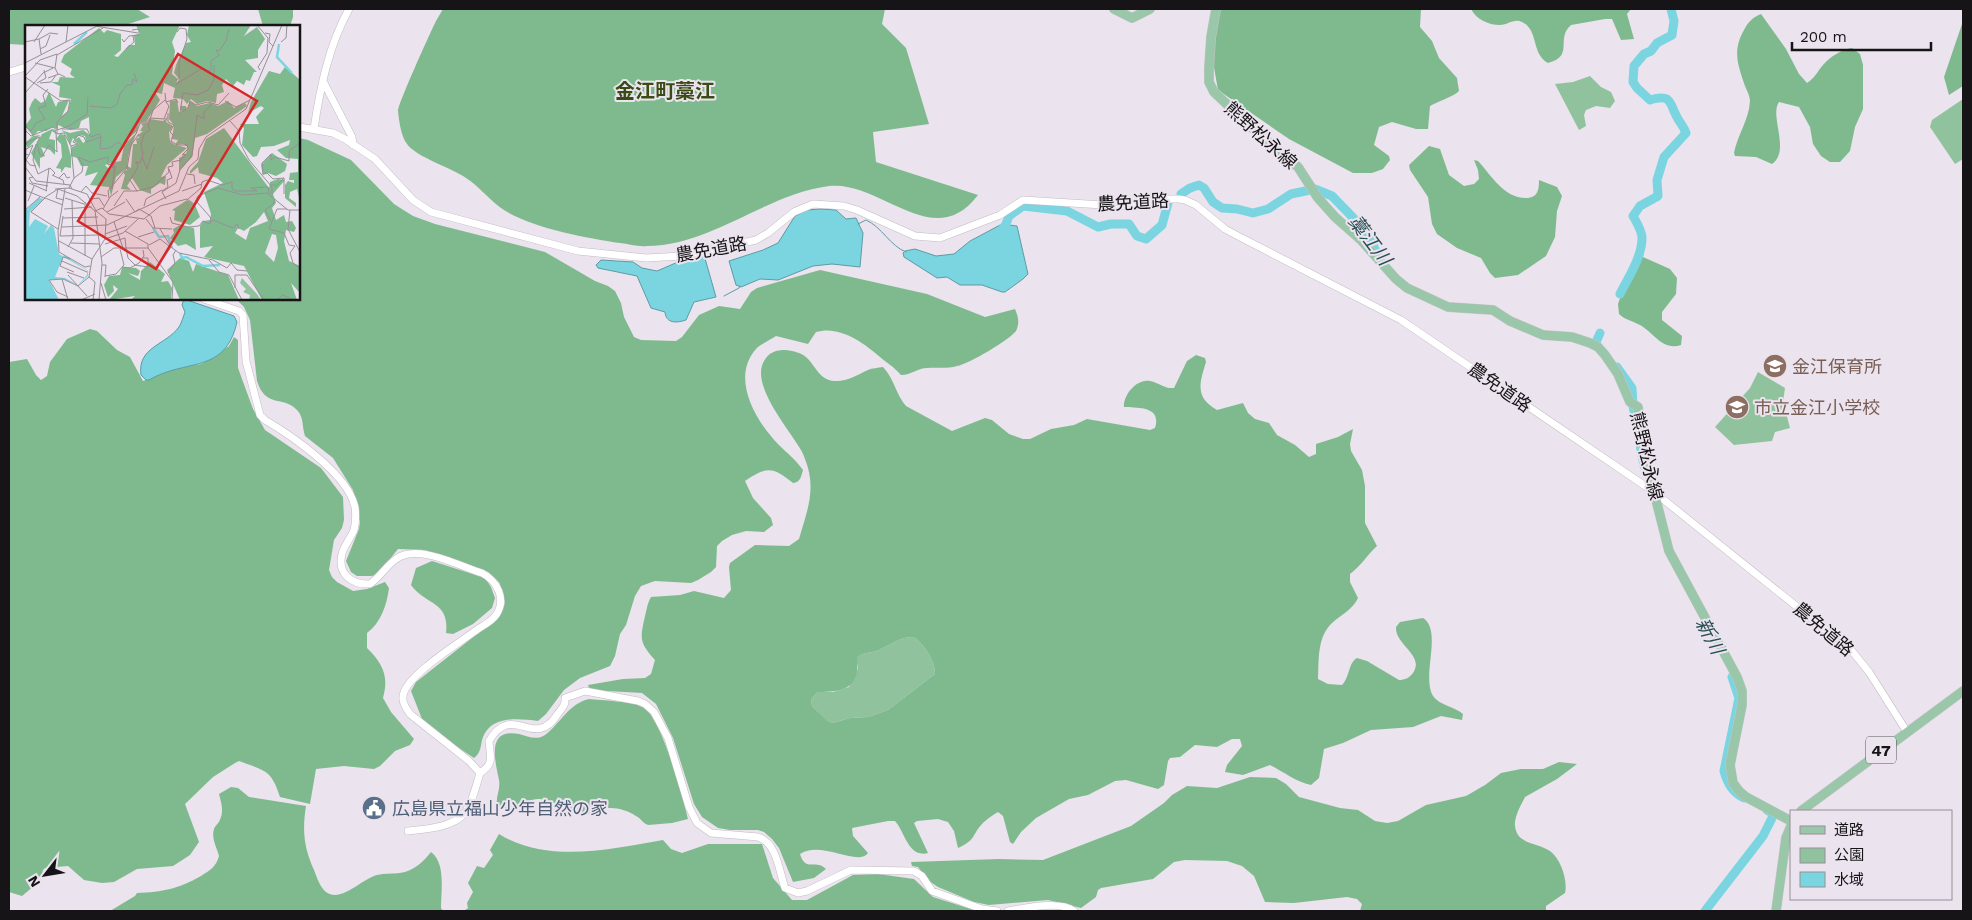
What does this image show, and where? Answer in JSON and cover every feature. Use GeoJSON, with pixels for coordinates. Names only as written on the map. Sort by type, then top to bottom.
{"type":"FeatureCollection","features":[{"type":"Feature","properties":{"kind":"main road"},"geometry":{"type":"LineString","coordinates":[[1114,9],[1132,18],[1150,9]]}},
{"type":"Feature","properties":{"kind":"main road","name":"熊野松永線"},"geometry":{"type":"LineString","coordinates":[[1216,9],[1211,37],[1209,68],[1209,82],[1214,92],[1245,122],[1298,167],[1313,190],[1335,217],[1361,240],[1383,266],[1407,288],[1448,307],[1493,310],[1510,321],[1543,335],[1572,338],[1590,343],[1598,347],[1618,374],[1633,404],[1638,407],[1651,490],[1669,551],[1737,677],[1742,691],[1742,705],[1730,765],[1733,783],[1746,797],[1790,820]]}},
{"type":"Feature","properties":{"kind":"main road","name":"47"},"geometry":{"type":"LineString","coordinates":[[1802,810],[1963,691]]}},
{"type":"Feature","properties":{"kind":"main road"},"geometry":{"type":"LineString","coordinates":[[1776,911],[1786,838],[1790,828]]}},
{"type":"Feature","properties":{"kind":"street"},"geometry":{"type":"LineString","coordinates":[[314,129],[323,80],[332,48],[349,9]]}},
{"type":"Feature","properties":{"kind":"street"},"geometry":{"type":"LineString","coordinates":[[9,72],[25,67]]}},
{"type":"Feature","properties":{"kind":"street"},"geometry":{"type":"LineString","coordinates":[[323,80],[352,137],[353,145]]}},
{"type":"Feature","properties":{"kind":"street","name":"農免道路"},"geometry":{"type":"LineString","coordinates":[[300,127],[333,133],[375,159],[413,200],[431,212],[578,251],[617,257],[682,256],[743,244],[768,234],[794,212],[813,204],[844,206],[915,236],[940,238],[991,219],[1023,200],[1119,206],[1171,199],[1185,200],[1196,205],[1225,229],[1401,320],[1651,490],[1852,651],[1865,667],[1907,732]]}},
{"type":"Feature","properties":{"kind":"street"},"geometry":{"type":"LineString","coordinates":[[207,300],[239,311],[243,315],[246,361],[260,415],[300,442],[322,460],[352,498],[356,516],[354,530],[342,553],[341,564],[346,576],[356,583],[370,584],[396,558],[404,554],[421,553],[482,573],[495,582],[500,599],[496,615],[421,671],[408,684],[402,698],[410,714],[470,761],[480,773]]}},
{"type":"Feature","properties":{"kind":"street"},"geometry":{"type":"LineString","coordinates":[[408,831],[452,822],[464,814],[480,773],[488,768],[492,760],[488,741],[492,734],[504,726],[514,723],[533,730],[543,729],[551,724],[566,704],[565,698],[585,691],[638,701],[654,712],[661,723],[674,754],[689,807],[697,823],[711,833],[765,839],[772,849],[786,888],[798,893],[807,892],[851,870],[914,871],[922,876],[932,891],[982,909],[998,911]]}},
{"type":"Feature","properties":{"kind":"street"},"geometry":{"type":"LineString","coordinates":[[1008,911],[1058,906],[1069,907],[1074,911]]}},
{"type":"Feature","properties":{"kind":"green space"},"geometry":{"type":"Polygon","coordinates":[[[9,9],[137,9],[150,17],[125,25],[25,25],[25,45],[9,44],[9,9]]]}},
{"type":"Feature","properties":{"kind":"green space"},"geometry":{"type":"Polygon","coordinates":[[[258,9],[293,9],[290,25],[263,25],[258,9]]]}},
{"type":"Feature","properties":{"kind":"green space"},"geometry":{"type":"Polygon","coordinates":[[[443,9],[885,9],[882,24],[906,48],[929,124],[873,132],[876,162],[978,195],[961,211],[943,218],[925,216],[906,210],[868,193],[849,187],[829,186],[783,199],[717,229],[694,237],[671,243],[647,246],[576,235],[529,222],[504,210],[460,174],[426,158],[412,149],[403,137],[398,115],[399,106],[443,9]]]}},
{"type":"Feature","properties":{"kind":"green space"},"geometry":{"type":"Polygon","coordinates":[[[1220,9],[1421,9],[1420,27],[1432,41],[1439,58],[1457,78],[1459,91],[1430,106],[1428,129],[1416,129],[1392,122],[1379,127],[1374,145],[1389,156],[1390,160],[1383,169],[1372,173],[1353,173],[1289,139],[1218,90],[1212,56],[1220,9]]]}},
{"type":"Feature","properties":{"kind":"green space"},"geometry":{"type":"Polygon","coordinates":[[[1471,9],[1631,9],[1627,14],[1634,39],[1621,40],[1612,19],[1571,25],[1564,36],[1561,56],[1548,63],[1539,54],[1531,31],[1522,22],[1516,21],[1503,25],[1491,24],[1479,18],[1471,9]]]}},
{"type":"Feature","properties":{"kind":"green space"},"geometry":{"type":"Polygon","coordinates":[[[1761,14],[1786,49],[1799,74],[1807,83],[1826,62],[1840,52],[1852,48],[1860,54],[1863,65],[1863,109],[1855,127],[1850,151],[1840,162],[1830,162],[1821,156],[1813,144],[1810,127],[1799,107],[1779,102],[1776,116],[1780,151],[1777,158],[1772,164],[1756,157],[1735,156],[1734,153],[1748,115],[1750,101],[1738,65],[1738,45],[1747,25],[1753,18],[1761,14]]]}},
{"type":"Feature","properties":{"kind":"green space"},"geometry":{"type":"Polygon","coordinates":[[[1963,21],[1963,86],[1949,95],[1944,77],[1963,21]]]}},
{"type":"Feature","properties":{"kind":"green space"},"geometry":{"type":"Polygon","coordinates":[[[1590,76],[1601,87],[1611,92],[1615,101],[1610,108],[1596,106],[1586,110],[1584,115],[1586,126],[1579,130],[1555,84],[1573,82],[1590,76]]]}},
{"type":"Feature","properties":{"kind":"green space"},"geometry":{"type":"Polygon","coordinates":[[[1963,99],[1963,159],[1955,164],[1930,127],[1932,120],[1963,99]]]}},
{"type":"Feature","properties":{"kind":"green space"},"geometry":{"type":"Polygon","coordinates":[[[300,138],[308,140],[351,160],[394,204],[413,216],[435,224],[545,252],[595,281],[608,286],[615,291],[621,303],[624,317],[634,337],[641,340],[676,341],[682,337],[699,315],[719,306],[740,309],[751,292],[757,288],[820,270],[927,294],[985,317],[1015,309],[1018,325],[1012,335],[997,346],[963,364],[950,367],[924,368],[901,375],[858,341],[850,336],[833,331],[816,332],[808,344],[776,336],[758,347],[749,361],[745,373],[749,399],[770,435],[803,470],[799,480],[793,483],[775,471],[770,470],[759,473],[745,481],[753,498],[771,518],[773,525],[764,532],[746,531],[732,535],[722,541],[717,546],[716,567],[698,580],[691,583],[655,581],[641,586],[635,596],[626,625],[620,634],[615,656],[610,666],[580,678],[564,690],[546,714],[538,721],[515,719],[493,725],[487,730],[483,737],[480,751],[474,758],[422,719],[411,691],[416,682],[500,616],[505,603],[499,582],[488,572],[425,550],[398,549],[377,575],[357,576],[351,572],[346,561],[360,522],[353,490],[333,458],[305,436],[302,419],[297,410],[286,403],[270,399],[261,390],[257,381],[250,320],[244,307],[237,300],[300,300],[300,138]]]}},
{"type":"Feature","properties":{"kind":"green space"},"geometry":{"type":"Polygon","coordinates":[[[1429,146],[1440,149],[1449,175],[1464,186],[1474,184],[1479,179],[1474,160],[1478,161],[1499,186],[1512,195],[1528,198],[1534,196],[1538,189],[1539,180],[1557,187],[1562,196],[1557,211],[1555,237],[1546,256],[1518,275],[1495,278],[1481,258],[1457,248],[1437,234],[1432,224],[1428,197],[1410,170],[1409,165],[1429,146]]]}},
{"type":"Feature","properties":{"kind":"green space"},"geometry":{"type":"Polygon","coordinates":[[[1641,237],[1646,238],[1643,257],[1670,269],[1677,278],[1676,294],[1662,312],[1662,320],[1682,336],[1681,345],[1674,346],[1663,343],[1645,328],[1619,314],[1618,304],[1641,237]]]}},
{"type":"Feature","properties":{"kind":"green space"},"geometry":{"type":"Polygon","coordinates":[[[90,329],[97,331],[117,350],[130,357],[143,381],[177,368],[201,364],[229,346],[234,337],[238,340],[238,368],[253,409],[265,430],[321,468],[343,497],[344,520],[342,528],[334,540],[329,570],[332,577],[353,591],[367,589],[385,582],[389,588],[382,613],[376,624],[367,633],[367,648],[381,665],[385,677],[383,698],[391,712],[414,739],[410,745],[395,751],[380,766],[374,769],[344,766],[316,769],[310,804],[280,797],[277,788],[266,772],[239,761],[213,777],[185,804],[199,842],[190,855],[173,866],[137,869],[114,882],[102,883],[84,880],[68,866],[45,868],[40,881],[22,896],[9,892],[9,362],[27,359],[41,380],[47,376],[50,362],[67,339],[90,329]]]}},
{"type":"Feature","properties":{"kind":"green space"},"geometry":{"type":"Polygon","coordinates":[[[786,350],[804,355],[822,376],[834,381],[848,379],[870,369],[883,367],[906,406],[952,431],[985,418],[992,420],[1009,434],[1023,439],[1030,439],[1051,429],[1074,425],[1087,419],[1150,430],[1155,428],[1155,416],[1152,412],[1142,408],[1124,407],[1128,393],[1140,382],[1145,381],[1150,381],[1167,388],[1174,388],[1187,361],[1196,355],[1205,358],[1206,362],[1201,389],[1205,400],[1210,405],[1217,410],[1243,403],[1248,413],[1255,419],[1269,423],[1277,435],[1295,445],[1309,457],[1316,454],[1316,444],[1338,437],[1353,429],[1350,444],[1351,451],[1362,470],[1365,486],[1365,523],[1377,546],[1350,574],[1350,582],[1358,598],[1350,609],[1332,623],[1324,635],[1320,649],[1318,679],[1328,684],[1342,685],[1352,663],[1357,658],[1367,661],[1399,680],[1407,678],[1416,667],[1415,661],[1413,655],[1400,639],[1396,627],[1400,622],[1423,618],[1429,624],[1431,633],[1429,677],[1433,696],[1439,702],[1463,714],[1462,720],[1441,716],[1413,727],[1371,730],[1343,743],[1324,749],[1319,778],[1311,785],[1295,779],[1270,765],[1243,775],[1225,772],[1227,765],[1242,746],[1240,739],[1232,739],[1217,747],[1195,745],[1180,757],[1170,758],[1164,785],[1158,789],[1126,780],[1115,781],[1088,795],[1069,799],[1036,818],[1021,832],[1013,844],[1010,842],[1003,816],[998,812],[984,822],[968,842],[958,848],[954,831],[948,822],[938,819],[917,821],[914,823],[928,853],[921,854],[911,848],[895,821],[852,828],[853,836],[868,853],[856,857],[818,850],[800,854],[805,863],[822,866],[826,869],[814,878],[793,882],[779,848],[764,832],[718,828],[702,817],[694,804],[673,738],[656,704],[642,693],[590,690],[588,685],[623,679],[645,678],[651,674],[655,660],[643,644],[642,635],[647,606],[651,597],[680,595],[694,591],[724,598],[731,590],[730,563],[755,545],[789,546],[799,539],[810,495],[811,487],[808,468],[801,450],[766,394],[761,371],[768,355],[776,351],[786,350]],[[913,637],[904,638],[879,650],[859,655],[857,657],[856,676],[853,682],[849,686],[836,691],[818,692],[811,699],[812,706],[827,721],[833,723],[850,718],[868,717],[888,710],[935,674],[931,658],[913,637]]]}},
{"type":"Feature","properties":{"kind":"green space"},"geometry":{"type":"Polygon","coordinates":[[[1758,372],[1785,388],[1783,402],[1790,428],[1775,432],[1772,441],[1734,445],[1715,427],[1750,388],[1758,372]]]}},
{"type":"Feature","properties":{"kind":"green space"},"geometry":{"type":"Polygon","coordinates":[[[432,561],[485,578],[495,598],[492,608],[473,624],[453,634],[446,633],[444,615],[440,609],[411,585],[416,568],[432,561]]]}},
{"type":"Feature","properties":{"kind":"green space"},"geometry":{"type":"Polygon","coordinates":[[[913,637],[921,643],[928,653],[935,669],[935,674],[888,710],[868,717],[850,718],[833,723],[826,721],[812,706],[811,699],[818,692],[833,692],[849,687],[858,668],[856,657],[879,650],[899,640],[913,637]]]}},
{"type":"Feature","properties":{"kind":"green space"},"geometry":{"type":"Polygon","coordinates":[[[589,699],[638,705],[642,706],[649,713],[664,740],[688,819],[672,823],[648,825],[633,814],[621,809],[607,808],[581,815],[570,812],[544,799],[528,801],[508,809],[498,809],[499,784],[495,747],[501,736],[509,733],[535,738],[542,737],[570,709],[589,699]]]}},
{"type":"Feature","properties":{"kind":"green space"},"geometry":{"type":"Polygon","coordinates":[[[1559,762],[1577,764],[1557,779],[1525,797],[1515,822],[1519,837],[1550,851],[1563,870],[1565,893],[1546,906],[1546,911],[1360,911],[1362,904],[1357,899],[1347,897],[1294,903],[1265,902],[1254,876],[1242,866],[1227,861],[1185,860],[1174,862],[1153,879],[1101,888],[1098,890],[1096,897],[1081,908],[1048,900],[989,905],[974,902],[938,887],[929,881],[918,867],[912,866],[911,862],[999,859],[1043,860],[1131,826],[1187,786],[1217,788],[1250,777],[1276,778],[1286,784],[1299,797],[1340,808],[1358,810],[1375,821],[1387,823],[1398,821],[1426,805],[1466,796],[1501,773],[1521,769],[1543,769],[1559,762]]]}},
{"type":"Feature","properties":{"kind":"green space"},"geometry":{"type":"Polygon","coordinates":[[[231,787],[238,788],[249,797],[306,806],[304,831],[308,854],[321,886],[331,894],[335,895],[346,892],[377,875],[410,870],[421,863],[431,852],[436,857],[441,870],[441,908],[443,911],[110,911],[137,893],[163,891],[177,887],[201,876],[212,868],[219,856],[213,832],[221,818],[222,812],[219,794],[231,787]]]}},
{"type":"Feature","properties":{"kind":"green space"},"geometry":{"type":"Polygon","coordinates":[[[499,834],[518,843],[538,849],[580,852],[663,840],[671,849],[682,853],[708,844],[762,844],[773,878],[792,900],[807,900],[853,875],[878,874],[914,879],[933,897],[977,911],[464,911],[468,908],[467,903],[473,892],[468,883],[477,866],[484,868],[493,855],[490,850],[499,834]]]}},
{"type":"Feature","properties":{"kind":"water"},"geometry":{"type":"Polygon","coordinates":[[[807,210],[836,210],[846,219],[856,218],[863,233],[860,267],[832,264],[813,266],[778,280],[760,279],[741,287],[736,285],[729,261],[778,243],[795,216],[807,210]]]}},
{"type":"Feature","properties":{"kind":"water"},"geometry":{"type":"Polygon","coordinates":[[[1002,224],[1017,226],[1028,274],[1005,292],[982,285],[960,285],[947,277],[937,278],[904,257],[903,253],[905,251],[915,249],[936,256],[954,254],[970,241],[1002,224]]]}},
{"type":"Feature","properties":{"kind":"water"},"geometry":{"type":"Polygon","coordinates":[[[704,255],[716,297],[694,302],[686,320],[679,322],[670,321],[667,319],[665,312],[651,308],[637,276],[598,268],[596,265],[601,260],[633,262],[642,268],[657,271],[685,259],[704,255]]]}},
{"type":"Feature","properties":{"kind":"water"},"geometry":{"type":"Polygon","coordinates":[[[184,300],[187,300],[234,316],[237,322],[231,339],[214,358],[146,380],[141,375],[143,358],[179,327],[185,312],[182,305],[184,300]]]}},
{"type":"Feature","properties":{"kind":"waterway","name":"新川"},"geometry":{"type":"LineString","coordinates":[[1620,294],[1640,253],[1642,238],[1633,216],[1640,206],[1658,196],[1657,180],[1664,157],[1686,133],[1667,99],[1657,98],[1650,100],[1633,82],[1634,66],[1657,43],[1672,35],[1674,21],[1671,9]]}},
{"type":"Feature","properties":{"kind":"waterway","name":"藁江川"},"geometry":{"type":"LineString","coordinates":[[1181,194],[1199,185],[1204,188],[1213,202],[1222,208],[1253,213],[1268,209],[1291,194],[1315,189],[1332,196],[1366,231],[1379,257]]}},
{"type":"Feature","properties":{"kind":"waterway","name":"藁江川"},"geometry":{"type":"LineString","coordinates":[[999,234],[1009,216],[1023,206],[1067,211],[1098,227],[1111,224],[1129,224],[1137,236],[1146,239],[1162,225],[1168,203]]}},
{"type":"Feature","properties":{"kind":"waterway"},"geometry":{"type":"LineString","coordinates":[[858,224],[866,220],[872,223],[895,245],[906,252]]}},
{"type":"Feature","properties":{"kind":"waterway"},"geometry":{"type":"LineString","coordinates":[[724,296],[740,286]]}},
{"type":"Feature","properties":{"kind":"waterway","name":"新川"},"geometry":{"type":"LineString","coordinates":[[1596,342],[1600,333]]}},
{"type":"Feature","properties":{"kind":"waterway","name":"新川"},"geometry":{"type":"LineString","coordinates":[[1617,367],[1632,388],[1633,406],[1644,466]]}},
{"type":"Feature","properties":{"kind":"waterway","name":"新川"},"geometry":{"type":"LineString","coordinates":[[1732,677],[1739,698],[1724,771],[1731,787],[1744,798]]}},
{"type":"Feature","properties":{"kind":"waterway","name":"新川"},"geometry":{"type":"LineString","coordinates":[[1705,911],[1763,836],[1774,814],[1767,810]]}},
{"type":"Feature","properties":{"kind":"place","name":"金江保育所"},"geometry":{"type":"Point","coordinates":[1775,366]}},
{"type":"Feature","properties":{"kind":"place","name":"市立金江小学校"},"geometry":{"type":"Point","coordinates":[1737,407]}},
{"type":"Feature","properties":{"kind":"place","name":"広島県立福山少年自然の家"},"geometry":{"type":"Point","coordinates":[374,808]}},
{"type":"Feature","properties":{"kind":"district","name":"金江町藁江"},"geometry":{"type":"Point","coordinates":[665,91]}}]}
